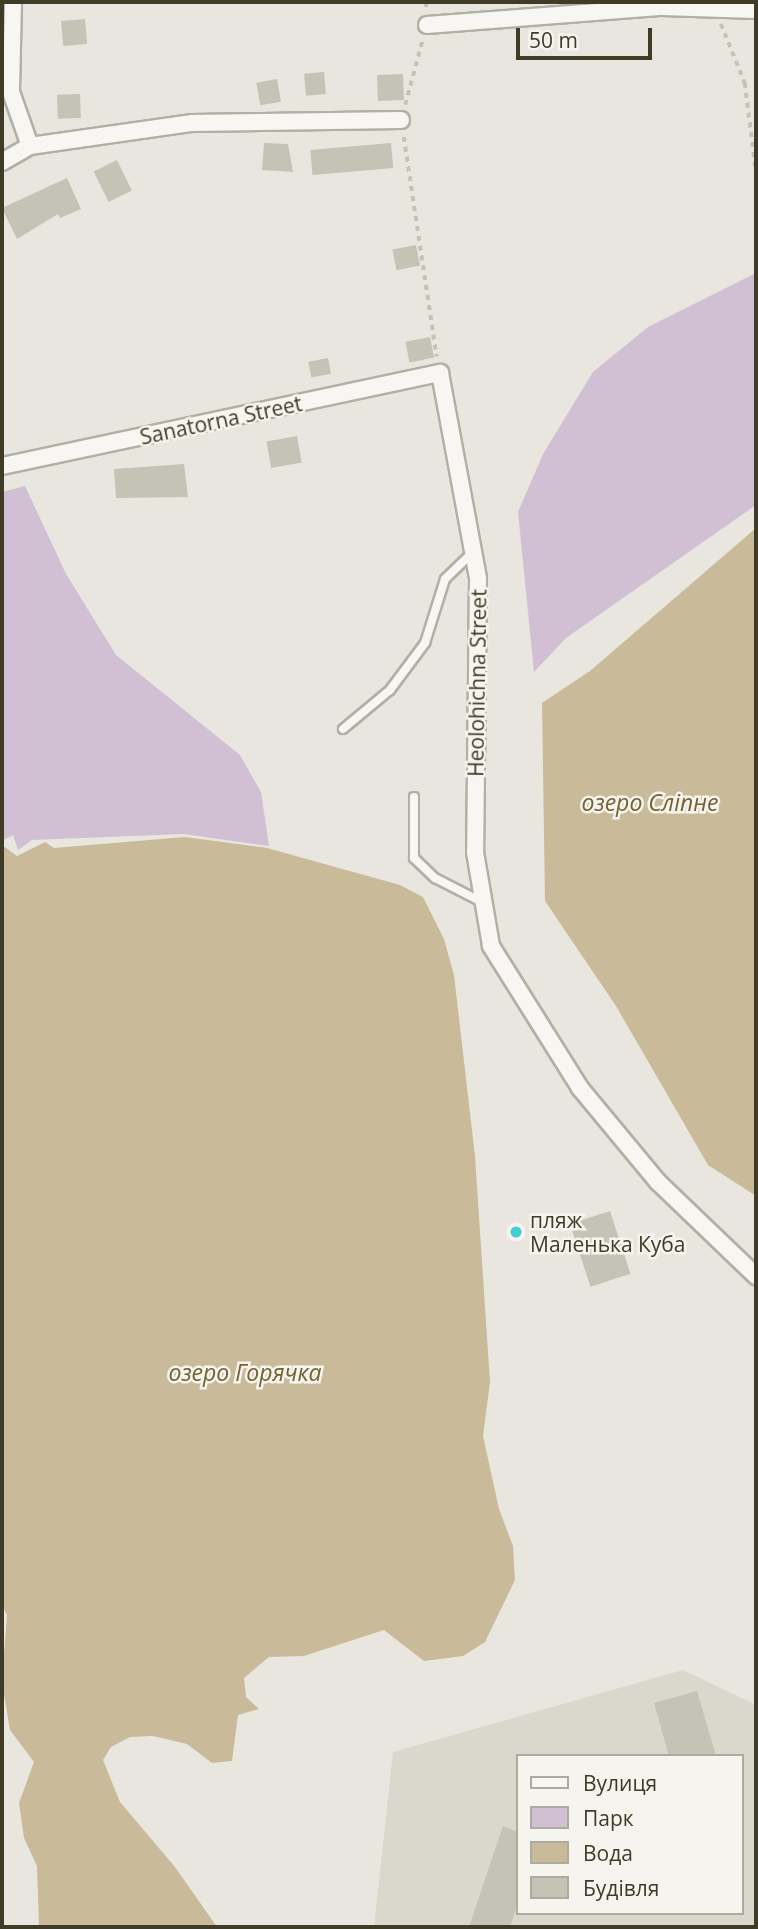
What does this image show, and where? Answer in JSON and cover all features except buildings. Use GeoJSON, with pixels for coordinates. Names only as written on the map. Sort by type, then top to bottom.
{"type":"FeatureCollection","features":[{"type":"Feature","properties":{"kind":"street"},"geometry":{"type":"LineString","coordinates":[[13,2],[11,92],[30,146]]}},
{"type":"Feature","properties":{"kind":"street"},"geometry":{"type":"LineString","coordinates":[[427,25],[591,7],[756,10]]}},
{"type":"Feature","properties":{"kind":"street"},"geometry":{"type":"LineString","coordinates":[[2,162],[30,146],[192,123],[401,120]]}},
{"type":"Feature","properties":{"kind":"street","name":"Sanatorna Street"},"geometry":{"type":"LineString","coordinates":[[2,466],[440,373]]}},
{"type":"Feature","properties":{"kind":"street","name":"Heolohichna Street"},"geometry":{"type":"LineString","coordinates":[[440,373],[474,551],[480,901],[491,946],[509,982],[580,1088],[658,1182],[756,1276]]}},
{"type":"Feature","properties":{"kind":"lane"},"geometry":{"type":"LineString","coordinates":[[343,729],[390,690],[425,643],[445,579],[474,551]]}},
{"type":"Feature","properties":{"kind":"lane"},"geometry":{"type":"LineString","coordinates":[[414,797],[414,858],[435,878],[480,901]]}},
{"type":"Feature","properties":{"kind":"path"},"geometry":{"type":"LineString","coordinates":[[426,2],[427,25],[401,120],[440,373]]}},
{"type":"Feature","properties":{"kind":"path"},"geometry":{"type":"LineString","coordinates":[[715,9],[745,83],[756,171]]}},
{"type":"Feature","properties":{"kind":"shaded area"},"geometry":{"type":"Polygon","coordinates":[[[683,1670],[756,1705],[756,1927],[374,1927],[393,1752],[683,1670]]]}},
{"type":"Feature","properties":{"kind":"green space"},"geometry":{"type":"Polygon","coordinates":[[[756,273],[756,505],[566,638],[534,672],[518,512],[543,454],[593,372],[648,327],[756,273]]]}},
{"type":"Feature","properties":{"kind":"green space"},"geometry":{"type":"Polygon","coordinates":[[[25,486],[66,574],[116,655],[240,755],[261,792],[269,846],[183,834],[32,840],[18,850],[13,835],[2,841],[2,492],[25,486]]]}},
{"type":"Feature","properties":{"kind":"water","name":"озеро Сліпне"},"geometry":{"type":"Polygon","coordinates":[[[756,528],[756,1196],[708,1165],[616,1006],[545,901],[542,703],[590,671],[756,528]]]}},
{"type":"Feature","properties":{"kind":"water","name":"озеро Горячка"},"geometry":{"type":"Polygon","coordinates":[[[185,837],[267,848],[400,885],[423,897],[444,939],[454,975],[475,1156],[490,1382],[483,1436],[499,1509],[513,1546],[515,1580],[485,1642],[463,1656],[424,1661],[384,1630],[304,1656],[269,1657],[244,1678],[246,1697],[259,1709],[238,1715],[232,1761],[212,1763],[187,1744],[153,1736],[130,1737],[111,1747],[103,1760],[120,1802],[175,1867],[217,1927],[39,1927],[37,1866],[24,1838],[19,1803],[34,1762],[10,1730],[2,1682],[7,1615],[2,1605],[2,845],[17,856],[45,842],[54,848],[185,837]]]}},
{"type":"Feature","properties":{"kind":"place","name":"пляж Маленька Куба"},"geometry":{"type":"Point","coordinates":[516,1232]}}]}
